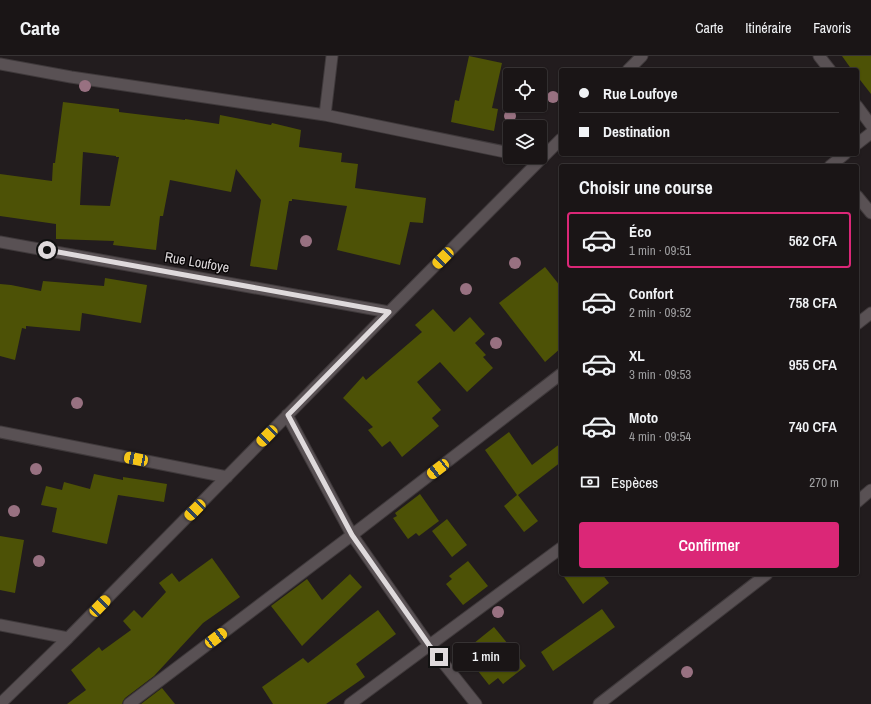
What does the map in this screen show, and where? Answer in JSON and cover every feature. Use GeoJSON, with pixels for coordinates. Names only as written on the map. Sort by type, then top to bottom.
{"type":"FeatureCollection","features":[{"type":"Feature","properties":{"kind":"street"},"geometry":{"type":"LineString","coordinates":[[325,114],[332,56]]}},
{"type":"Feature","properties":{"kind":"street"},"geometry":{"type":"LineString","coordinates":[[630,68],[642,56]]}},
{"type":"Feature","properties":{"kind":"street"},"geometry":{"type":"LineString","coordinates":[[820,56],[829,68]]}},
{"type":"Feature","properties":{"kind":"street"},"geometry":{"type":"LineString","coordinates":[[0,64],[71,77],[325,114],[503,152]]}},
{"type":"Feature","properties":{"kind":"street"},"geometry":{"type":"LineString","coordinates":[[859,109],[871,125]]}},
{"type":"Feature","properties":{"kind":"street"},"geometry":{"type":"LineString","coordinates":[[859,142],[871,133]]}},
{"type":"Feature","properties":{"kind":"street"},"geometry":{"type":"LineString","coordinates":[[547,153],[559,141]]}},
{"type":"Feature","properties":{"kind":"street"},"geometry":{"type":"LineString","coordinates":[[834,164],[843,156]]}},
{"type":"Feature","properties":{"kind":"street"},"geometry":{"type":"LineString","coordinates":[[0,704],[68,638],[536,164]]}},
{"type":"Feature","properties":{"kind":"street"},"geometry":{"type":"LineString","coordinates":[[859,198],[871,213]]}},
{"type":"Feature","properties":{"kind":"street","name":"Rue Loufoye"},"geometry":{"type":"LineString","coordinates":[[0,242],[389,312]]}},
{"type":"Feature","properties":{"kind":"street"},"geometry":{"type":"LineString","coordinates":[[859,322],[871,313]]}},
{"type":"Feature","properties":{"kind":"street"},"geometry":{"type":"LineString","coordinates":[[129,704],[559,376]]}},
{"type":"Feature","properties":{"kind":"street"},"geometry":{"type":"LineString","coordinates":[[288,415],[352,535],[429,645],[476,704]]}},
{"type":"Feature","properties":{"kind":"street"},"geometry":{"type":"LineString","coordinates":[[0,432],[227,477]]}},
{"type":"Feature","properties":{"kind":"street"},"geometry":{"type":"LineString","coordinates":[[859,500],[871,490]]}},
{"type":"Feature","properties":{"kind":"street"},"geometry":{"type":"LineString","coordinates":[[350,704],[559,549]]}},
{"type":"Feature","properties":{"kind":"street"},"geometry":{"type":"LineString","coordinates":[[599,704],[764,576]]}},
{"type":"Feature","properties":{"kind":"street"},"geometry":{"type":"LineString","coordinates":[[0,625],[68,638]]}},
{"type":"Feature","properties":{"kind":"building"},"geometry":{"type":"Polygon","coordinates":[[[469,56],[502,63],[492,108],[498,109],[494,131],[451,122],[455,100],[459,101],[469,56]]]}},
{"type":"Feature","properties":{"kind":"building"},"geometry":{"type":"Polygon","coordinates":[[[842,56],[871,56],[871,94],[859,79],[859,68],[851,68],[842,56]]]}},
{"type":"Feature","properties":{"kind":"building"},"geometry":{"type":"Polygon","coordinates":[[[63,102],[119,109],[119,112],[219,124],[220,115],[271,125],[272,123],[301,130],[299,147],[342,153],[341,162],[358,164],[355,188],[426,198],[423,223],[410,222],[400,265],[337,250],[347,206],[292,199],[292,201],[289,201],[277,270],[250,266],[261,200],[236,169],[231,192],[170,180],[163,216],[160,216],[156,250],[113,245],[114,241],[56,239],[56,224],[0,216],[0,174],[52,181],[53,163],[55,163],[63,102]],[[83,152],[80,205],[110,206],[119,157],[83,152]]]}},
{"type":"Feature","properties":{"kind":"building"},"geometry":{"type":"Polygon","coordinates":[[[545,267],[559,284],[559,350],[545,362],[499,303],[545,267]]]}},
{"type":"Feature","properties":{"kind":"building"},"geometry":{"type":"Polygon","coordinates":[[[105,278],[147,285],[141,323],[82,313],[80,331],[26,326],[26,329],[22,328],[15,360],[0,356],[0,284],[41,291],[43,281],[104,286],[105,278]]]}},
{"type":"Feature","properties":{"kind":"building"},"geometry":{"type":"Polygon","coordinates":[[[433,309],[454,332],[470,317],[485,334],[475,343],[486,355],[483,357],[493,368],[467,392],[440,362],[417,382],[441,410],[432,418],[439,426],[402,457],[390,441],[382,447],[368,430],[373,427],[343,398],[363,376],[366,380],[422,332],[415,325],[433,309]]]}},
{"type":"Feature","properties":{"kind":"building"},"geometry":{"type":"Polygon","coordinates":[[[509,432],[532,465],[559,445],[559,464],[518,495],[538,521],[524,532],[504,506],[517,495],[485,450],[509,432]]]}},
{"type":"Feature","properties":{"kind":"building"},"geometry":{"type":"Polygon","coordinates":[[[94,474],[123,480],[123,477],[167,484],[164,502],[118,495],[107,544],[52,532],[57,508],[41,505],[46,486],[62,490],[64,482],[90,489],[94,474]]]}},
{"type":"Feature","properties":{"kind":"building"},"geometry":{"type":"Polygon","coordinates":[[[420,494],[439,521],[419,536],[416,533],[408,539],[393,518],[397,516],[395,513],[420,494]]]}},
{"type":"Feature","properties":{"kind":"building"},"geometry":{"type":"Polygon","coordinates":[[[447,519],[467,545],[452,557],[432,531],[447,519]]]}},
{"type":"Feature","properties":{"kind":"building"},"geometry":{"type":"Polygon","coordinates":[[[0,536],[24,540],[15,593],[0,590],[0,536]]]}},
{"type":"Feature","properties":{"kind":"building"},"geometry":{"type":"Polygon","coordinates":[[[212,558],[240,597],[203,623],[154,676],[125,698],[122,704],[67,704],[86,690],[71,670],[99,647],[102,651],[131,630],[123,621],[134,610],[142,618],[166,592],[159,583],[172,573],[179,582],[212,558]]]}},
{"type":"Feature","properties":{"kind":"building"},"geometry":{"type":"Polygon","coordinates":[[[468,561],[488,586],[463,605],[446,584],[452,579],[449,576],[468,561]]]}},
{"type":"Feature","properties":{"kind":"building"},"geometry":{"type":"Polygon","coordinates":[[[350,574],[362,587],[302,646],[271,606],[307,579],[322,600],[350,574]]]}},
{"type":"Feature","properties":{"kind":"building"},"geometry":{"type":"Polygon","coordinates":[[[563,576],[604,576],[609,583],[583,604],[563,576]]]}},
{"type":"Feature","properties":{"kind":"building"},"geometry":{"type":"Polygon","coordinates":[[[602,609],[615,627],[553,671],[541,652],[602,609]]]}},
{"type":"Feature","properties":{"kind":"building"},"geometry":{"type":"Polygon","coordinates":[[[378,610],[396,634],[356,664],[365,677],[326,704],[273,704],[262,687],[303,658],[308,663],[378,610]]]}},
{"type":"Feature","properties":{"kind":"building"},"geometry":{"type":"Polygon","coordinates":[[[494,627],[526,666],[503,684],[498,678],[489,685],[463,652],[494,627]]]}},
{"type":"Feature","properties":{"kind":"building"},"geometry":{"type":"Polygon","coordinates":[[[162,688],[175,704],[141,704],[162,688]]]}},
{"type":"Feature","properties":{"kind":"route"},"geometry":{"type":"LineString","coordinates":[[47,250],[389,312],[288,415],[352,535],[439,657]]}}]}
